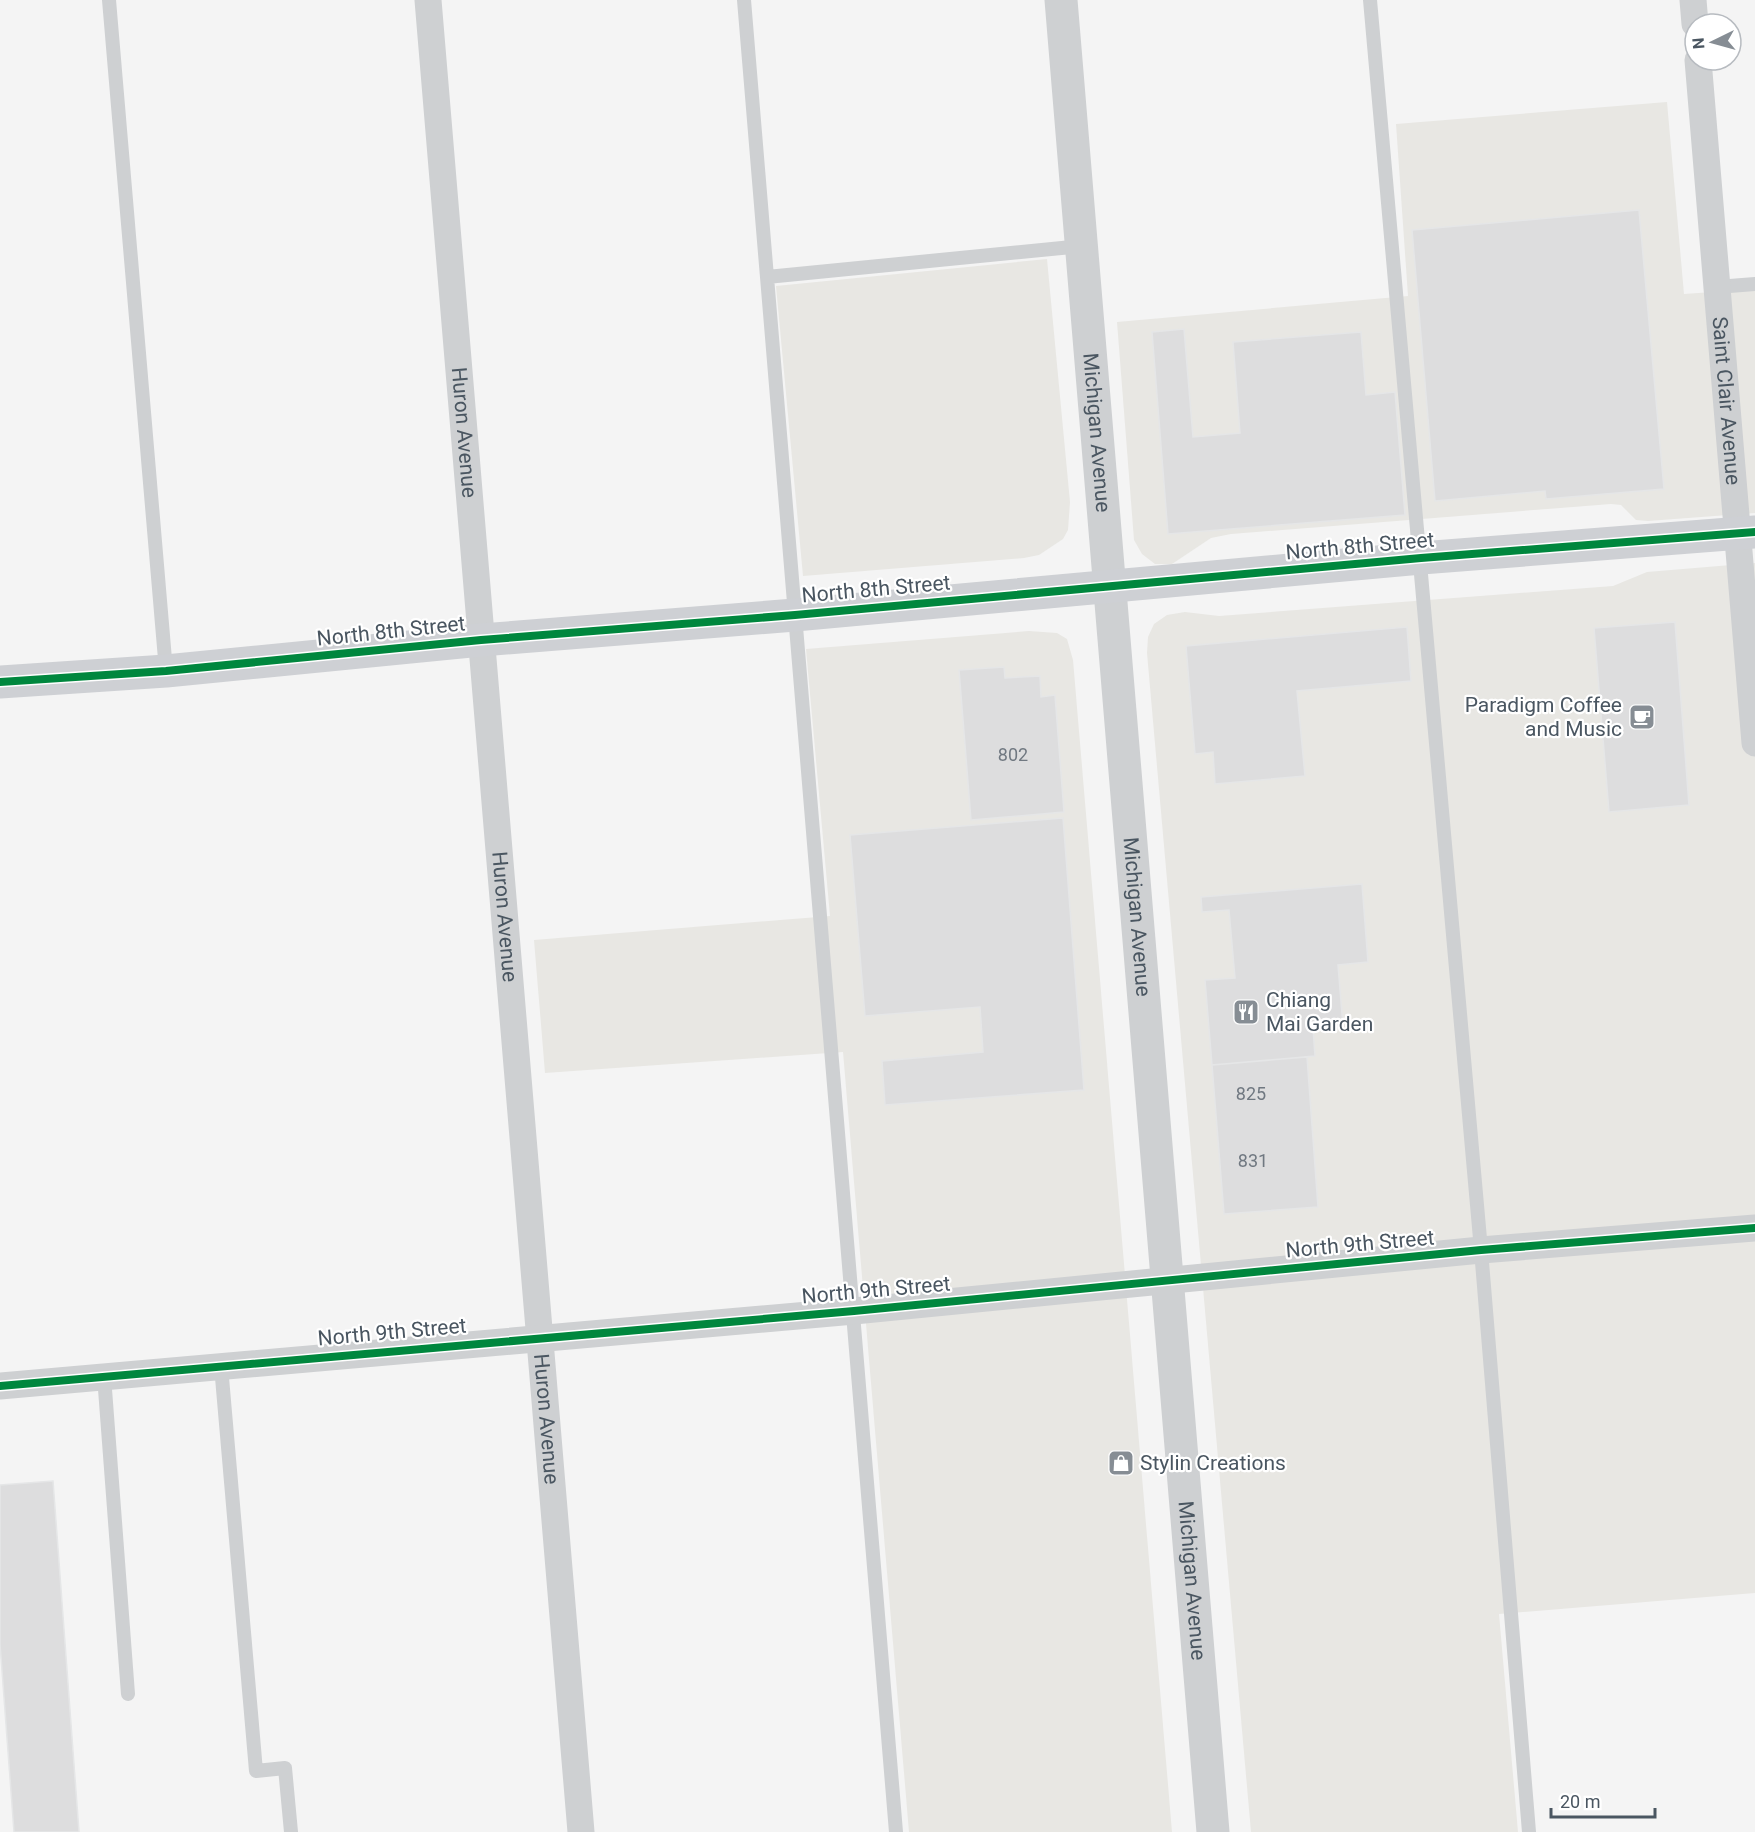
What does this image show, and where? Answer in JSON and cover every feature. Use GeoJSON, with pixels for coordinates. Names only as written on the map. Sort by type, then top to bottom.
{"type":"FeatureCollection","features":[{"type":"Feature","properties":{"kind":"main road","name":"North 8th Street"},"geometry":{"type":"LineString","coordinates":[[0,682],[166,671],[481,640],[795,615],[1421,558],[1746,533]]}},
{"type":"Feature","properties":{"kind":"street","name":"Huron Avenue"},"geometry":{"type":"LineString","coordinates":[[428,0],[581,1832]]}},
{"type":"Feature","properties":{"kind":"street","name":"Michigan Avenue"},"geometry":{"type":"LineString","coordinates":[[1061,0],[1213,1832]]}},
{"type":"Feature","properties":{"kind":"street","name":"Saint Clair Avenue"},"geometry":{"type":"LineString","coordinates":[[1699,72],[1717,287],[1746,533],[1755,743]]}},
{"type":"Feature","properties":{"kind":"street","name":"North 9th Street"},"geometry":{"type":"LineString","coordinates":[[0,1386],[854,1311],[1481,1250],[1755,1228]]}},
{"type":"Feature","properties":{"kind":"lane"},"geometry":{"type":"LineString","coordinates":[[109,0],[166,671]]}},
{"type":"Feature","properties":{"kind":"lane"},"geometry":{"type":"LineString","coordinates":[[744,0],[896,1832]]}},
{"type":"Feature","properties":{"kind":"lane"},"geometry":{"type":"LineString","coordinates":[[1370,0],[1421,558],[1529,1832]]}},
{"type":"Feature","properties":{"kind":"lane"},"geometry":{"type":"LineString","coordinates":[[767,277],[1082,246]]}},
{"type":"Feature","properties":{"kind":"lane"},"geometry":{"type":"LineString","coordinates":[[1717,287],[1755,284]]}},
{"type":"Feature","properties":{"kind":"lane"},"geometry":{"type":"LineString","coordinates":[[220,1366],[256,1771],[285,1768],[291,1832]]}},
{"type":"Feature","properties":{"kind":"lane"},"geometry":{"type":"LineString","coordinates":[[104,1376],[128,1694]]}},
{"type":"Feature","properties":{"kind":"shaded area"},"geometry":{"type":"Polygon","coordinates":[[[1667,102],[1684,294],[1755,289],[1755,513],[1648,521],[1636,520],[1621,505],[1611,504],[1231,534],[1211,538],[1172,564],[1155,564],[1142,554],[1134,540],[1117,322],[1408,296],[1396,124],[1667,102]]]}},
{"type":"Feature","properties":{"kind":"shaded area"},"geometry":{"type":"Polygon","coordinates":[[[1047,259],[1070,502],[1068,530],[1063,539],[1039,555],[1024,558],[803,576],[776,286],[1047,259]]]}},
{"type":"Feature","properties":{"kind":"shaded area"},"geometry":{"type":"Polygon","coordinates":[[[1755,563],[1755,1593],[1499,1614],[1518,1832],[1251,1832],[1147,653],[1148,637],[1154,624],[1167,615],[1185,612],[1219,616],[1613,586],[1647,572],[1755,563]]]}},
{"type":"Feature","properties":{"kind":"shaded area"},"geometry":{"type":"Polygon","coordinates":[[[1029,631],[1057,633],[1067,639],[1073,660],[1172,1832],[909,1832],[843,1052],[545,1073],[534,940],[830,916],[806,649],[1029,631]]]}},
{"type":"Feature","properties":{"kind":"building"},"geometry":{"type":"Polygon","coordinates":[[[1639,210],[1664,489],[1546,499],[1545,491],[1435,501],[1412,230],[1639,210]]]}},
{"type":"Feature","properties":{"kind":"building"},"geometry":{"type":"Polygon","coordinates":[[[1184,329],[1193,437],[1240,433],[1233,342],[1361,332],[1366,395],[1395,392],[1405,515],[1168,534],[1152,332],[1184,329]]]}},
{"type":"Feature","properties":{"kind":"building","name":"Paradigm Coffee and Music"},"geometry":{"type":"Polygon","coordinates":[[[1675,622],[1689,805],[1609,812],[1594,628],[1675,622]]]}},
{"type":"Feature","properties":{"kind":"building"},"geometry":{"type":"Polygon","coordinates":[[[1407,627],[1411,681],[1297,691],[1305,776],[1215,784],[1213,752],[1195,754],[1186,646],[1407,627]]]}},
{"type":"Feature","properties":{"kind":"building"},"geometry":{"type":"Polygon","coordinates":[[[1004,667],[1005,678],[1040,676],[1041,697],[1055,695],[1064,812],[971,820],[959,670],[1004,667]]]}},
{"type":"Feature","properties":{"kind":"building"},"geometry":{"type":"Polygon","coordinates":[[[1063,818],[1084,1090],[885,1105],[882,1061],[983,1052],[980,1007],[865,1016],[850,835],[1063,818]]]}},
{"type":"Feature","properties":{"kind":"building"},"geometry":{"type":"Polygon","coordinates":[[[1362,884],[1368,962],[1338,965],[1343,1026],[1313,1028],[1315,1056],[1212,1065],[1205,980],[1235,978],[1229,910],[1202,912],[1201,897],[1362,884]]]}},
{"type":"Feature","properties":{"kind":"building"},"geometry":{"type":"Polygon","coordinates":[[[1307,1057],[1318,1207],[1224,1214],[1212,1065],[1307,1057]]]}},
{"type":"Feature","properties":{"kind":"building"},"geometry":{"type":"Polygon","coordinates":[[[53,1481],[79,1832],[14,1832],[0,1644],[0,1485],[53,1481]]]}},
{"type":"Feature","properties":{"kind":"cycle path"},"geometry":{"type":"LineString","coordinates":[[0,682],[166,671],[481,640],[795,615],[1421,558],[1755,532]]}},
{"type":"Feature","properties":{"kind":"cycle path"},"geometry":{"type":"LineString","coordinates":[[0,1386],[854,1311],[1481,1250],[1755,1228]]}},
{"type":"Feature","properties":{"kind":"place","name":"Paradigm Coffee and Music"},"geometry":{"type":"Point","coordinates":[1642,717]}},
{"type":"Feature","properties":{"kind":"place","name":"Chiang Mai Garden"},"geometry":{"type":"Point","coordinates":[1246,1012]}},
{"type":"Feature","properties":{"kind":"place","name":"Stylin Creations"},"geometry":{"type":"Point","coordinates":[1121,1463]}}]}
